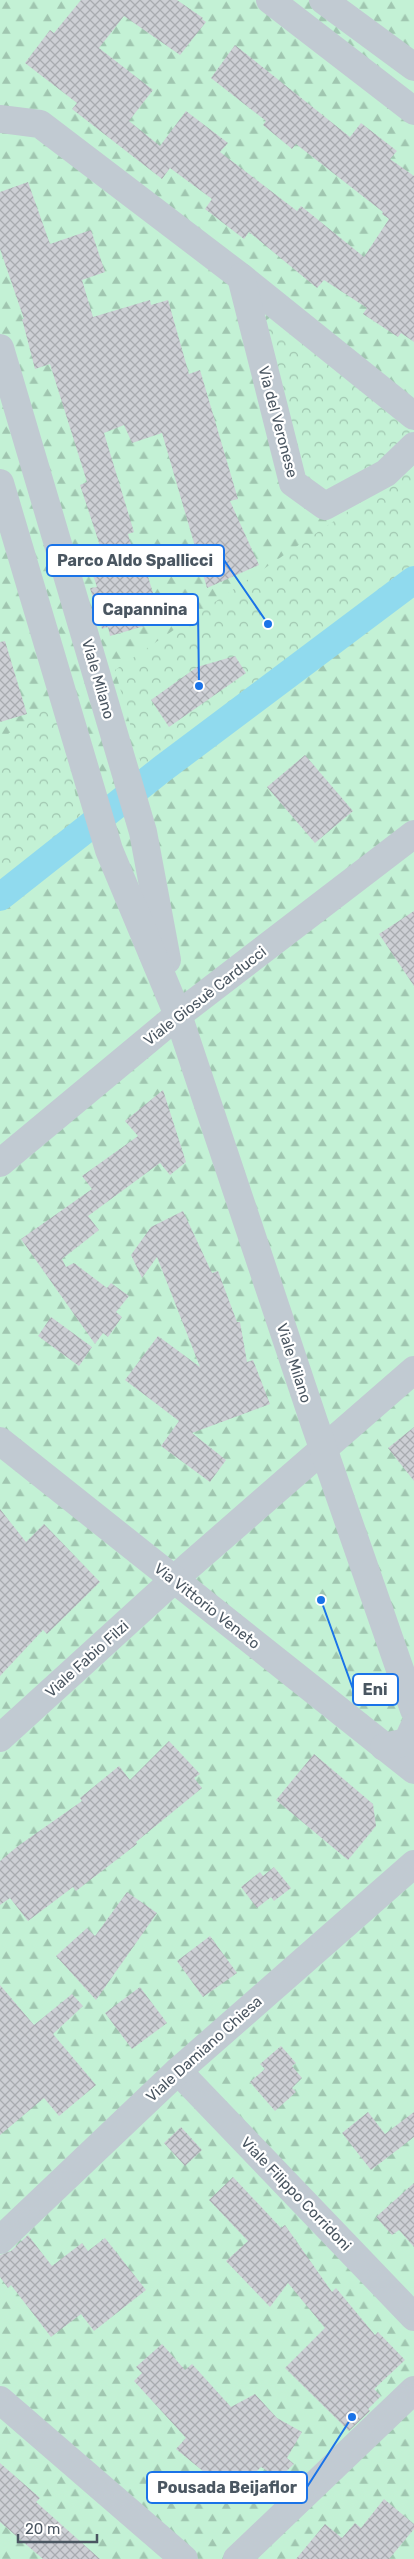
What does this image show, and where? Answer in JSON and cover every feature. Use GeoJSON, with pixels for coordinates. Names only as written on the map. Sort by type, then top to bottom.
{"type":"FeatureCollection","features":[{"type":"Feature","properties":{"kind":"street"},"geometry":{"type":"LineString","coordinates":[[270,0],[414,111]]}},
{"type":"Feature","properties":{"kind":"street"},"geometry":{"type":"LineString","coordinates":[[323,0],[414,67]]}},
{"type":"Feature","properties":{"kind":"street"},"geometry":{"type":"LineString","coordinates":[[0,119],[40,124],[241,276],[414,416]]}},
{"type":"Feature","properties":{"kind":"street","name":"Via del Veronese"},"geometry":{"type":"LineString","coordinates":[[241,276],[293,483],[325,506],[386,473],[414,446]]}},
{"type":"Feature","properties":{"kind":"street","name":"Viale Milano"},"geometry":{"type":"LineString","coordinates":[[0,348],[143,832],[178,1015]]}},
{"type":"Feature","properties":{"kind":"street","name":"Viale Milano"},"geometry":{"type":"LineString","coordinates":[[0,483],[109,850],[178,1015],[323,1449],[414,1710]]}},
{"type":"Feature","properties":{"kind":"street","name":"Viale Giosuè Carducci"},"geometry":{"type":"LineString","coordinates":[[0,1163],[178,1015],[414,834]]}},
{"type":"Feature","properties":{"kind":"street","name":"Viale Fabio Filzi"},"geometry":{"type":"LineString","coordinates":[[0,1738],[414,1370]]}},
{"type":"Feature","properties":{"kind":"street","name":"Via Vittorio Veneto"},"geometry":{"type":"LineString","coordinates":[[0,1441],[414,1770]]}},
{"type":"Feature","properties":{"kind":"street"},"geometry":{"type":"LineString","coordinates":[[384,1747],[407,1742],[414,1727]]}},
{"type":"Feature","properties":{"kind":"street","name":"Viale Damiano Chiesa"},"geometry":{"type":"LineString","coordinates":[[0,2240],[178,2071],[414,1864]]}},
{"type":"Feature","properties":{"kind":"street","name":"Viale Filippo Corridoni"},"geometry":{"type":"LineString","coordinates":[[178,2071],[414,2317]]}},
{"type":"Feature","properties":{"kind":"street"},"geometry":{"type":"LineString","coordinates":[[237,2559],[414,2390]]}},
{"type":"Feature","properties":{"kind":"street"},"geometry":{"type":"LineString","coordinates":[[0,2400],[184,2559]]}},
{"type":"Feature","properties":{"kind":"green space"},"geometry":{"type":"Polygon","coordinates":[[[0,0],[414,0],[414,2559],[0,2559],[0,0]]]}},
{"type":"Feature","properties":{"kind":"green space"},"geometry":{"type":"Polygon","coordinates":[[[271,317],[414,428],[377,466],[334,489],[301,466],[265,321],[271,317]]]}},
{"type":"Feature","properties":{"kind":"green space"},"geometry":{"type":"Polygon","coordinates":[[[414,457],[414,577],[146,781],[115,670],[356,506],[414,457]]]}},
{"type":"Feature","properties":{"kind":"green space"},"geometry":{"type":"Polygon","coordinates":[[[55,699],[81,820],[0,883],[0,740],[55,699]]]}},
{"type":"Feature","properties":{"kind":"building"},"geometry":{"type":"Polygon","coordinates":[[[81,0],[177,0],[203,18],[206,22],[180,55],[124,16],[99,48],[153,90],[129,121],[160,146],[186,111],[228,143],[220,152],[297,211],[301,206],[364,257],[389,219],[382,214],[383,212],[296,144],[292,149],[263,125],[266,121],[211,78],[235,45],[350,137],[361,123],[397,151],[390,159],[414,176],[414,342],[401,333],[398,337],[363,314],[367,308],[324,280],[317,288],[249,232],[244,239],[205,209],[212,199],[170,168],[162,179],[72,109],[77,103],[25,63],[50,30],[54,33],[81,0]]]}},
{"type":"Feature","properties":{"kind":"building"},"geometry":{"type":"Polygon","coordinates":[[[28,182],[50,244],[91,230],[105,272],[82,280],[93,317],[150,300],[151,305],[168,300],[189,374],[200,370],[238,499],[230,501],[259,565],[207,588],[162,433],[132,443],[124,425],[104,433],[134,532],[128,534],[140,574],[147,573],[159,613],[152,615],[155,623],[110,636],[108,627],[102,629],[90,588],[97,587],[92,572],[107,567],[80,485],[87,482],[50,364],[35,369],[22,319],[24,319],[0,249],[0,192],[28,182]]]}},
{"type":"Feature","properties":{"kind":"building"},"geometry":{"type":"Polygon","coordinates":[[[5,641],[27,714],[0,722],[0,642],[5,641]]]}},
{"type":"Feature","properties":{"kind":"building"},"geometry":{"type":"Polygon","coordinates":[[[235,656],[246,673],[169,727],[151,700],[197,667],[235,656]]]}},
{"type":"Feature","properties":{"kind":"building"},"geometry":{"type":"Polygon","coordinates":[[[305,755],[353,811],[315,843],[267,787],[305,755]]]}},
{"type":"Feature","properties":{"kind":"building"},"geometry":{"type":"Polygon","coordinates":[[[414,911],[414,986],[379,934],[414,911]]]}},
{"type":"Feature","properties":{"kind":"building"},"geometry":{"type":"Polygon","coordinates":[[[163,1090],[186,1162],[170,1175],[160,1163],[88,1216],[99,1230],[62,1259],[66,1267],[74,1263],[107,1288],[111,1283],[129,1296],[116,1312],[122,1317],[108,1337],[103,1333],[95,1344],[21,1239],[92,1189],[82,1176],[138,1136],[125,1121],[163,1090]]]}},
{"type":"Feature","properties":{"kind":"building"},"geometry":{"type":"Polygon","coordinates":[[[183,1211],[212,1273],[218,1271],[237,1322],[240,1322],[247,1362],[253,1360],[270,1404],[192,1433],[226,1460],[210,1482],[161,1446],[179,1421],[125,1380],[158,1336],[200,1367],[157,1257],[142,1278],[131,1255],[151,1227],[183,1211]]]}},
{"type":"Feature","properties":{"kind":"building"},"geometry":{"type":"Polygon","coordinates":[[[51,1317],[92,1347],[79,1366],[38,1336],[51,1317]]]}},
{"type":"Feature","properties":{"kind":"building"},"geometry":{"type":"Polygon","coordinates":[[[414,1427],[414,1481],[388,1448],[414,1427]]]}},
{"type":"Feature","properties":{"kind":"building"},"geometry":{"type":"Polygon","coordinates":[[[0,1509],[26,1542],[44,1524],[100,1582],[47,1634],[43,1630],[0,1676],[0,1509]]]}},
{"type":"Feature","properties":{"kind":"building"},"geometry":{"type":"Polygon","coordinates":[[[169,1741],[200,1774],[194,1778],[202,1788],[136,1842],[137,1844],[76,1891],[73,1887],[28,1921],[10,1898],[0,1905],[0,1861],[82,1801],[80,1798],[119,1766],[130,1780],[169,1741]]]}},
{"type":"Feature","properties":{"kind":"building"},"geometry":{"type":"Polygon","coordinates":[[[314,1754],[373,1804],[376,1826],[348,1860],[276,1800],[314,1754]]]}},
{"type":"Feature","properties":{"kind":"building"},"geometry":{"type":"Polygon","coordinates":[[[274,1867],[291,1888],[274,1901],[271,1897],[257,1908],[241,1887],[260,1872],[263,1876],[274,1867]]]}},
{"type":"Feature","properties":{"kind":"building"},"geometry":{"type":"Polygon","coordinates":[[[127,1892],[157,1913],[96,2000],[56,1956],[87,1928],[95,1936],[127,1892]]]}},
{"type":"Feature","properties":{"kind":"building"},"geometry":{"type":"Polygon","coordinates":[[[210,1936],[237,1973],[203,1997],[177,1961],[210,1936]]]}},
{"type":"Feature","properties":{"kind":"building"},"geometry":{"type":"Polygon","coordinates":[[[0,1985],[34,2025],[72,1994],[83,2006],[53,2034],[96,2085],[59,2116],[44,2098],[0,2135],[0,1985]]]}},
{"type":"Feature","properties":{"kind":"building"},"geometry":{"type":"Polygon","coordinates":[[[140,1987],[167,2023],[132,2049],[105,2013],[140,1987]]]}},
{"type":"Feature","properties":{"kind":"building"},"geometry":{"type":"Polygon","coordinates":[[[281,2046],[296,2063],[292,2066],[302,2078],[292,2088],[296,2092],[275,2111],[250,2082],[265,2069],[260,2064],[281,2046]]]}},
{"type":"Feature","properties":{"kind":"building"},"geometry":{"type":"Polygon","coordinates":[[[368,2112],[385,2134],[414,2112],[414,2137],[371,2170],[342,2133],[368,2112]]]}},
{"type":"Feature","properties":{"kind":"building"},"geometry":{"type":"Polygon","coordinates":[[[181,2127],[202,2150],[185,2166],[164,2143],[181,2127]]]}},
{"type":"Feature","properties":{"kind":"building"},"geometry":{"type":"Polygon","coordinates":[[[233,2177],[281,2228],[285,2225],[332,2292],[336,2288],[375,2335],[378,2332],[405,2360],[374,2389],[381,2396],[368,2409],[370,2411],[349,2431],[285,2368],[325,2328],[288,2283],[270,2307],[226,2261],[248,2241],[209,2200],[233,2177]]]}},
{"type":"Feature","properties":{"kind":"building"},"geometry":{"type":"Polygon","coordinates":[[[414,2183],[414,2247],[399,2230],[392,2235],[376,2217],[414,2183]]]}},
{"type":"Feature","properties":{"kind":"building"},"geometry":{"type":"Polygon","coordinates":[[[28,2235],[52,2266],[82,2243],[88,2251],[105,2238],[146,2290],[94,2331],[81,2314],[51,2337],[11,2285],[8,2288],[0,2277],[0,2255],[11,2251],[28,2235]]]}},
{"type":"Feature","properties":{"kind":"building"},"geometry":{"type":"Polygon","coordinates":[[[162,2344],[185,2370],[192,2364],[231,2407],[255,2394],[277,2418],[302,2432],[287,2458],[294,2464],[279,2478],[261,2467],[232,2495],[176,2449],[186,2438],[134,2381],[142,2373],[136,2367],[162,2344]]]}},
{"type":"Feature","properties":{"kind":"building"},"geometry":{"type":"Polygon","coordinates":[[[0,2463],[40,2498],[36,2502],[100,2559],[43,2559],[0,2522],[0,2463]]]}},
{"type":"Feature","properties":{"kind":"building"},"geometry":{"type":"Polygon","coordinates":[[[384,2499],[414,2524],[414,2529],[389,2559],[296,2559],[325,2524],[342,2538],[355,2523],[361,2528],[384,2499]]]}},
{"type":"Feature","properties":{"kind":"waterway"},"geometry":{"type":"LineString","coordinates":[[0,897],[162,769],[414,580]]}},
{"type":"Feature","properties":{"kind":"place","name":"Parco Aldo Spallicci"},"geometry":{"type":"Point","coordinates":[268,624]}},
{"type":"Feature","properties":{"kind":"place","name":"Capannina"},"geometry":{"type":"Point","coordinates":[199,686]}},
{"type":"Feature","properties":{"kind":"place","name":"Eni"},"geometry":{"type":"Point","coordinates":[321,1600]}},
{"type":"Feature","properties":{"kind":"place","name":"Pousada Beijaflor"},"geometry":{"type":"Point","coordinates":[352,2417]}}]}
